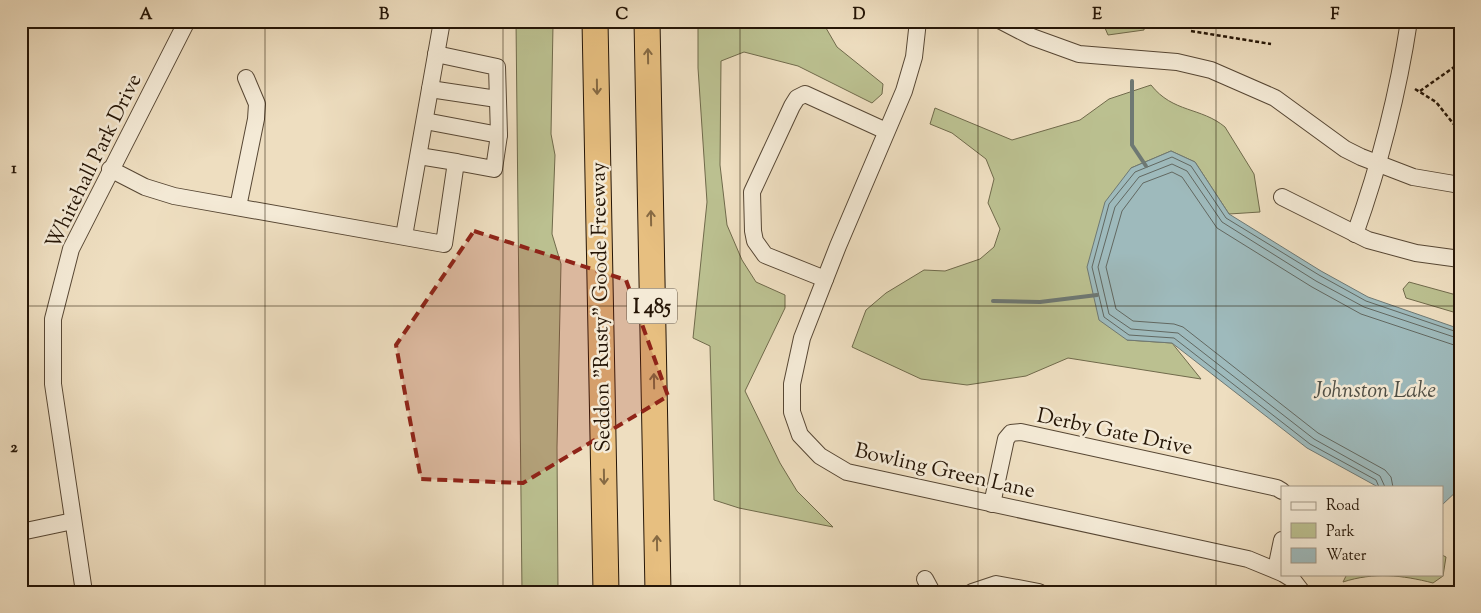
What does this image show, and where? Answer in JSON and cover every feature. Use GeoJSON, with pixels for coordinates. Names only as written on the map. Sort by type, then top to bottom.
{"type":"FeatureCollection","features":[{"type":"Feature","properties":{"kind":"highway","name":"Seddon \"Rusty\" Goode Freeway"},"geometry":{"type":"LineString","coordinates":[[595,21],[606,592]]}},
{"type":"Feature","properties":{"kind":"highway","name":"I 485"},"geometry":{"type":"LineString","coordinates":[[647,21],[658,592]]}},
{"type":"Feature","properties":{"kind":"street","name":"Whitehall Park Drive"},"geometry":{"type":"LineString","coordinates":[[84,592],[53,384],[53,319],[71,249],[110,169],[187,21]]}},
{"type":"Feature","properties":{"kind":"street"},"geometry":{"type":"LineString","coordinates":[[404,236],[442,21]]}},
{"type":"Feature","properties":{"kind":"street","name":"Bowling Green Lane"},"geometry":{"type":"LineString","coordinates":[[918,21],[914,57],[904,91],[802,338],[792,384],[792,412],[800,435],[820,456],[847,472],[1238,556],[1281,572]]}},
{"type":"Feature","properties":{"kind":"street"},"geometry":{"type":"LineString","coordinates":[[1002,21],[1032,36],[1079,54],[1177,62],[1211,70],[1274,98],[1345,149],[1379,165],[1413,177],[1460,185]]}},
{"type":"Feature","properties":{"kind":"street"},"geometry":{"type":"LineString","coordinates":[[1355,234],[1379,165],[1401,74],[1409,21]]}},
{"type":"Feature","properties":{"kind":"street"},"geometry":{"type":"LineString","coordinates":[[419,156],[494,169],[499,135],[497,67],[436,54]]}},
{"type":"Feature","properties":{"kind":"street"},"geometry":{"type":"LineString","coordinates":[[238,207],[256,120],[257,104],[246,78]]}},
{"type":"Feature","properties":{"kind":"street"},"geometry":{"type":"LineString","coordinates":[[430,88],[497,99]]}},
{"type":"Feature","properties":{"kind":"street"},"geometry":{"type":"LineString","coordinates":[[825,279],[766,255],[759,247],[753,231],[752,192],[792,106],[798,98],[805,94],[886,131]]}},
{"type":"Feature","properties":{"kind":"street"},"geometry":{"type":"LineString","coordinates":[[425,121],[499,135]]}},
{"type":"Feature","properties":{"kind":"street"},"geometry":{"type":"LineString","coordinates":[[110,169],[145,187],[174,196],[444,244],[456,162]]}},
{"type":"Feature","properties":{"kind":"street"},"geometry":{"type":"LineString","coordinates":[[1282,198],[1368,240],[1416,253],[1460,259]]}},
{"type":"Feature","properties":{"kind":"street","name":"Derby Gate Drive"},"geometry":{"type":"LineString","coordinates":[[992,504],[1006,439],[1011,433],[1021,432],[1281,490]]}},
{"type":"Feature","properties":{"kind":"street"},"geometry":{"type":"LineString","coordinates":[[21,532],[73,522]]}},
{"type":"Feature","properties":{"kind":"street","name":"Bowling Green Lane"},"geometry":{"type":"LineString","coordinates":[[1287,576],[1302,592]]}},
{"type":"Feature","properties":{"kind":"street"},"geometry":{"type":"LineString","coordinates":[[972,592],[996,584],[1039,592]]}},
{"type":"Feature","properties":{"kind":"path"},"geometry":{"type":"LineString","coordinates":[[1190,31],[1272,44]]}},
{"type":"Feature","properties":{"kind":"path"},"geometry":{"type":"LineString","coordinates":[[1420,91],[1458,64],[1460,70]]}},
{"type":"Feature","properties":{"kind":"path"},"geometry":{"type":"LineString","coordinates":[[1415,89],[1436,102],[1460,132]]}},
{"type":"Feature","properties":{"kind":"highlighted area"},"geometry":{"type":"Polygon","coordinates":[[[474,231],[626,280],[668,396],[523,483],[421,479],[396,345],[474,231]]]}},
{"type":"Feature","properties":{"kind":"green space"},"geometry":{"type":"Polygon","coordinates":[[[516,21],[553,21],[551,134],[555,155],[552,234],[561,264],[557,447],[558,592],[522,592],[516,21]]]}},
{"type":"Feature","properties":{"kind":"green space"},"geometry":{"type":"Polygon","coordinates":[[[698,21],[793,21],[826,28],[837,47],[883,84],[882,94],[872,103],[798,66],[744,52],[721,61],[720,165],[727,225],[742,260],[756,282],[785,295],[785,308],[745,391],[780,463],[797,491],[833,527],[739,508],[714,500],[710,346],[693,338],[707,202],[698,68],[698,21]]]}},
{"type":"Feature","properties":{"kind":"green space"},"geometry":{"type":"Polygon","coordinates":[[[1102,21],[1145,21],[1144,30],[1108,35],[1102,21]]]}},
{"type":"Feature","properties":{"kind":"green space"},"geometry":{"type":"Polygon","coordinates":[[[1151,85],[1168,101],[1206,116],[1225,127],[1254,174],[1260,212],[1229,214],[1195,162],[1171,151],[1131,168],[1127,340],[1172,343],[1201,379],[1068,358],[1026,376],[967,385],[921,379],[852,347],[866,310],[886,293],[924,270],[945,271],[980,259],[994,247],[1000,229],[988,203],[994,179],[986,159],[952,133],[930,124],[935,108],[1012,140],[1080,120],[1109,99],[1151,85]]]}},
{"type":"Feature","properties":{"kind":"green space"},"geometry":{"type":"Polygon","coordinates":[[[1409,282],[1460,296],[1460,314],[1406,298],[1403,289],[1409,282]]]}},
{"type":"Feature","properties":{"kind":"green space"},"geometry":{"type":"Polygon","coordinates":[[[1346,576],[1377,576],[1354,579],[1343,582],[1346,576]]]}},
{"type":"Feature","properties":{"kind":"green space"},"geometry":{"type":"Polygon","coordinates":[[[1388,576],[1443,576],[1433,583],[1388,576]]]}},
{"type":"Feature","properties":{"kind":"water","name":"Johnston Lake"},"geometry":{"type":"Polygon","coordinates":[[[1171,151],[1195,162],[1229,214],[1321,271],[1368,297],[1460,329],[1460,488],[1444,503],[1444,486],[1376,486],[1307,448],[1172,343],[1127,340],[1099,320],[1087,267],[1105,202],[1131,168],[1171,151]]]}},
{"type":"Feature","properties":{"kind":"waterway"},"geometry":{"type":"LineString","coordinates":[[1132,81],[1132,145],[1146,166]]}},
{"type":"Feature","properties":{"kind":"waterway"},"geometry":{"type":"LineString","coordinates":[[993,301],[1040,302],[1097,295]]}}]}
